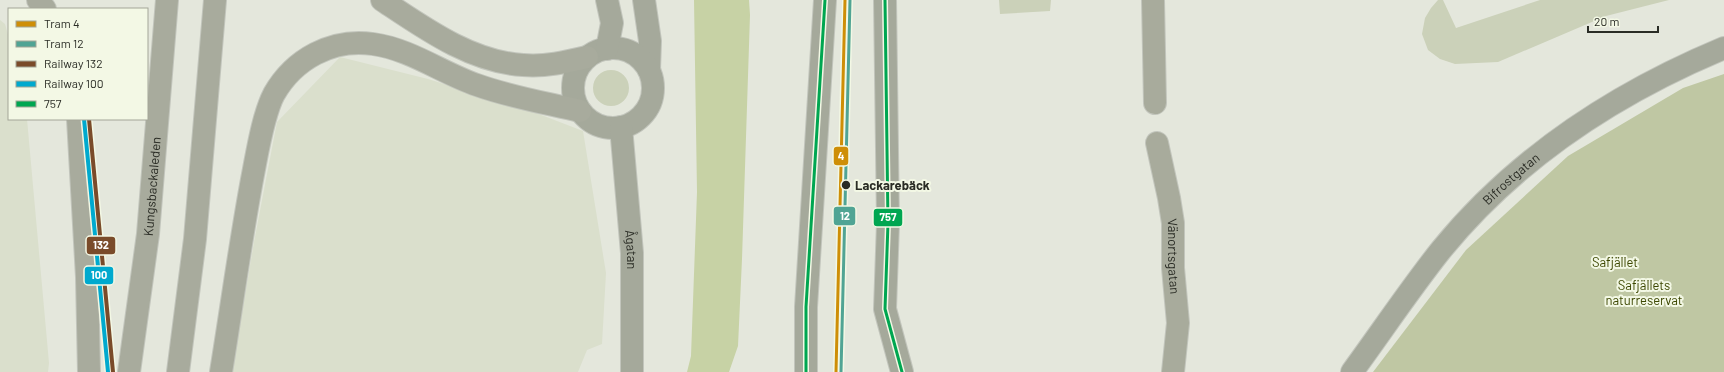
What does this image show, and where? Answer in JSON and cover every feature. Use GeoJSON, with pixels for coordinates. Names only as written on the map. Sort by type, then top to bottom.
{"type":"FeatureCollection","features":[{"type":"Feature","properties":{"kind":"highway","name":"Kungsbackaleden"},"geometry":{"type":"LineString","coordinates":[[129,372],[148,234],[168,0]]}},
{"type":"Feature","properties":{"kind":"highway"},"geometry":{"type":"LineString","coordinates":[[178,372],[195,239],[215,0]]}},
{"type":"Feature","properties":{"kind":"highway"},"geometry":{"type":"LineString","coordinates":[[382,0],[449,42],[481,56],[504,63],[524,65],[560,63],[587,57]]}},
{"type":"Feature","properties":{"kind":"highway"},"geometry":{"type":"LineString","coordinates":[[221,372],[249,193],[261,132],[273,96],[288,74],[308,57],[329,47],[350,44],[373,44],[399,51],[478,85],[580,111]]}},
{"type":"Feature","properties":{"kind":"highway"},"geometry":{"type":"LineString","coordinates":[[78,120],[87,278],[89,372]]}},
{"type":"Feature","properties":{"kind":"main road"},"geometry":{"type":"LineString","coordinates":[[607,0],[612,23],[607,49]]}},
{"type":"Feature","properties":{"kind":"main road"},"geometry":{"type":"LineString","coordinates":[[644,0],[650,41],[649,70],[653,92],[648,108],[637,120],[621,128],[610,128],[598,125],[588,119],[580,111],[574,100],[573,82],[579,66],[587,57],[598,51],[618,48],[631,52],[641,59],[649,70]]}},
{"type":"Feature","properties":{"kind":"main road"},"geometry":{"type":"LineString","coordinates":[[806,372],[806,307],[825,0]]}},
{"type":"Feature","properties":{"kind":"main road"},"geometry":{"type":"LineString","coordinates":[[885,0],[888,223],[885,309],[902,372]]}},
{"type":"Feature","properties":{"kind":"main road","name":"Bifrostgatan"},"geometry":{"type":"LineString","coordinates":[[1352,372],[1442,250],[1504,183],[1537,155],[1652,80],[1724,48]]}},
{"type":"Feature","properties":{"kind":"main road","name":"Ågatan"},"geometry":{"type":"LineString","coordinates":[[621,128],[632,253],[632,372]]}},
{"type":"Feature","properties":{"kind":"street"},"geometry":{"type":"LineString","coordinates":[[1153,0],[1155,103]]}},
{"type":"Feature","properties":{"kind":"street","name":"Vänortsgatan"},"geometry":{"type":"LineString","coordinates":[[1158,143],[1173,224],[1173,268],[1178,323],[1173,372]]}},
{"type":"Feature","properties":{"kind":"shaded area"},"geometry":{"type":"Polygon","coordinates":[[[694,0],[749,0],[750,15],[738,346],[729,372],[687,372],[691,356],[697,192],[694,0]]]}},
{"type":"Feature","properties":{"kind":"shaded area"},"geometry":{"type":"Polygon","coordinates":[[[999,0],[1051,0],[1050,11],[1000,14],[999,0]]]}},
{"type":"Feature","properties":{"kind":"shaded area"},"geometry":{"type":"Polygon","coordinates":[[[1438,0],[1443,0],[1456,28],[1540,0],[1669,0],[1606,16],[1498,62],[1455,64],[1440,59],[1428,50],[1422,34],[1425,18],[1438,0]]]}},
{"type":"Feature","properties":{"kind":"shaded area"},"geometry":{"type":"Polygon","coordinates":[[[0,20],[5,24],[8,34],[8,120],[27,120],[49,363],[48,372],[0,372],[0,20]]]}},
{"type":"Feature","properties":{"kind":"shaded area"},"geometry":{"type":"Polygon","coordinates":[[[340,57],[428,79],[531,111],[583,131],[606,273],[602,344],[587,350],[578,372],[232,372],[254,242],[277,122],[340,57]]]}},
{"type":"Feature","properties":{"kind":"shaded area"},"geometry":{"type":"Polygon","coordinates":[[[615,70],[624,75],[628,81],[628,95],[624,101],[615,106],[607,106],[598,101],[594,95],[593,84],[598,75],[604,71],[615,70]]]}},
{"type":"Feature","properties":{"kind":"green space","name":"Safjället"},"geometry":{"type":"Polygon","coordinates":[[[1724,74],[1724,372],[1373,372],[1466,250],[1568,156],[1683,88],[1724,74]]]}},
{"type":"Feature","properties":{"kind":"tram line","name":"4"},"geometry":{"type":"LineString","coordinates":[[836,372],[845,0]]}},
{"type":"Feature","properties":{"kind":"tram line","name":"12"},"geometry":{"type":"LineString","coordinates":[[841,372],[850,0]]}},
{"type":"Feature","properties":{"kind":"rail line","name":"100"},"geometry":{"type":"LineString","coordinates":[[84,120],[108,372]]}},
{"type":"Feature","properties":{"kind":"rail line","name":"132"},"geometry":{"type":"LineString","coordinates":[[89,120],[113,372]]}},
{"type":"Feature","properties":{"kind":"transit line","name":"757"},"geometry":{"type":"LineString","coordinates":[[806,372],[806,307],[825,0]]}},
{"type":"Feature","properties":{"kind":"transit line","name":"757"},"geometry":{"type":"LineString","coordinates":[[885,0],[888,223],[885,309],[902,372]]}},
{"type":"Feature","properties":{"kind":"place","name":"Lackarebäck"},"geometry":{"type":"Point","coordinates":[846,185]}},
{"type":"Feature","properties":{"kind":"park label","name":"Safjällets naturreservat"},"geometry":{"type":"Point","coordinates":[1644,292]}}]}
